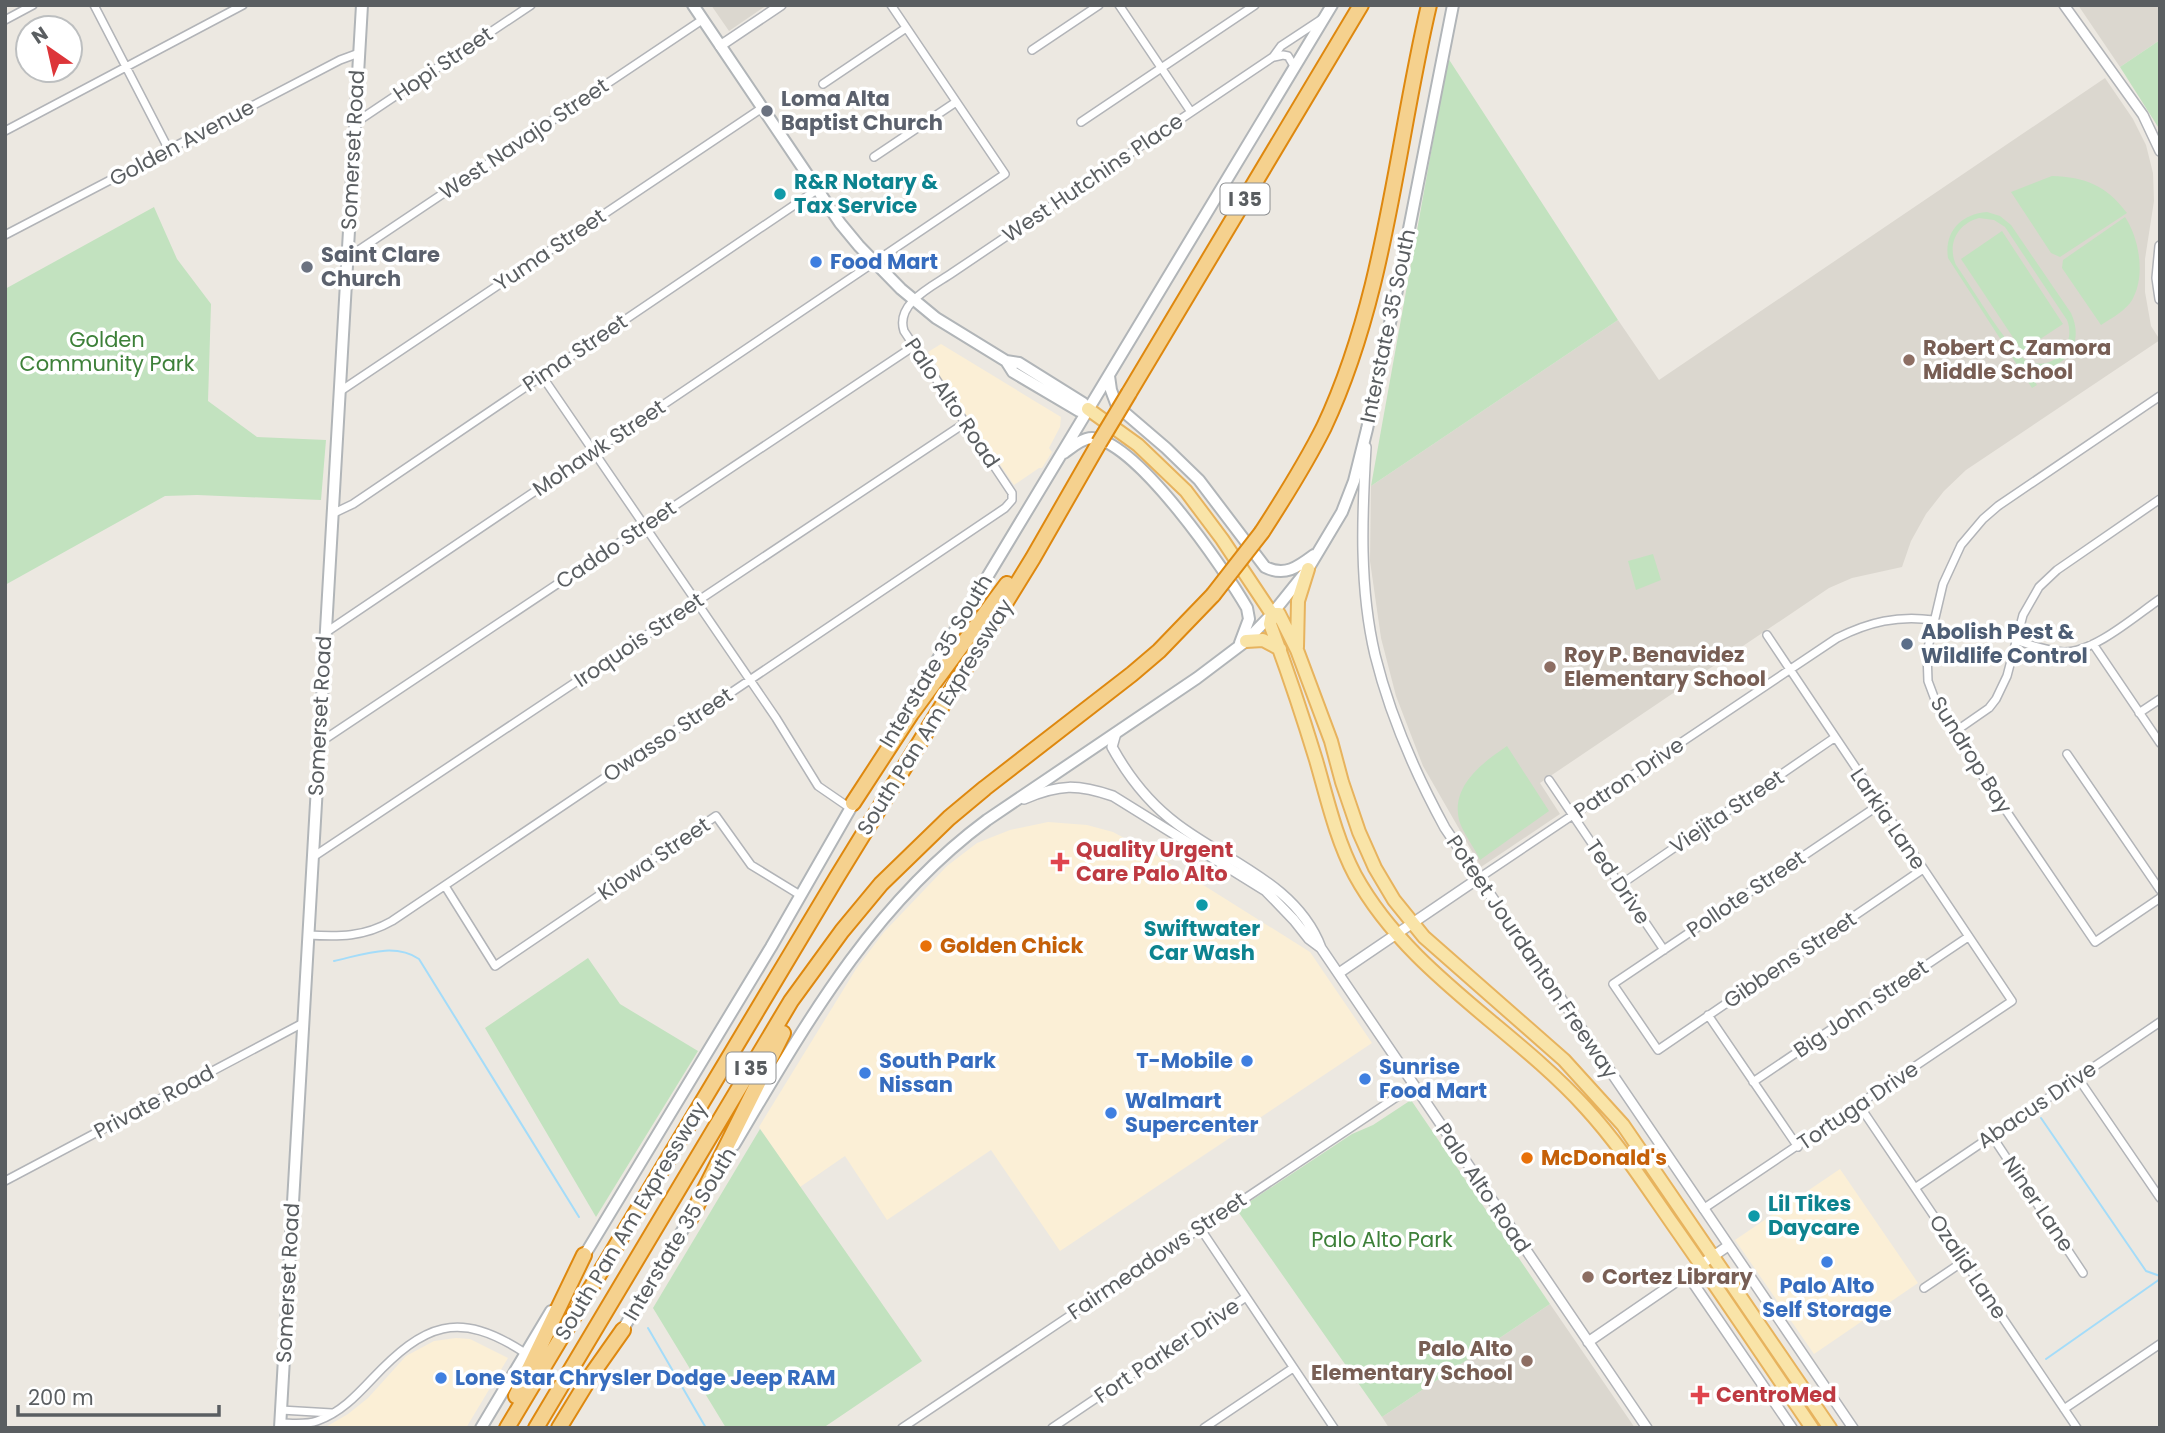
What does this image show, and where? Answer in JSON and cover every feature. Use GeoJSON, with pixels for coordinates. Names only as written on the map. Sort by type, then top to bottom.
{"type":"FeatureCollection","features":[{"type":"Feature","properties":{"kind":"highway"},"geometry":{"type":"LineString","coordinates":[[1315,82],[1351,5]]}},
{"type":"Feature","properties":{"kind":"highway","name":"South Pan Am Expressway"},"geometry":{"type":"LineString","coordinates":[[507,1428],[836,877],[1033,558],[1361,5]]}},
{"type":"Feature","properties":{"kind":"highway","name":"South Pan Am Expressway"},"geometry":{"type":"LineString","coordinates":[[536,1428],[791,1002],[831,945],[881,884],[950,818],[1159,651],[1227,578],[1262,532],[1286,494],[1324,426],[1350,360],[1376,271],[1429,5]]}},
{"type":"Feature","properties":{"kind":"highway"},"geometry":{"type":"LineString","coordinates":[[851,806],[937,677],[1018,570],[1080,468],[1099,443]]}},
{"type":"Feature","properties":{"kind":"highway"},"geometry":{"type":"LineString","coordinates":[[690,1219],[777,1044],[804,997],[881,884]]}},
{"type":"Feature","properties":{"kind":"highway"},"geometry":{"type":"LineString","coordinates":[[499,1428],[584,1255]]}},
{"type":"Feature","properties":{"kind":"highway"},"geometry":{"type":"LineString","coordinates":[[559,1428],[623,1330]]}},
{"type":"Feature","properties":{"kind":"main road","name":"Somerset Road"},"geometry":{"type":"LineString","coordinates":[[280,1425],[362,5]]}},
{"type":"Feature","properties":{"kind":"main road"},"geometry":{"type":"LineString","coordinates":[[693,5],[841,223],[874,263],[914,299]]}},
{"type":"Feature","properties":{"kind":"main road","name":"Interstate 35 South"},"geometry":{"type":"LineString","coordinates":[[481,1428],[1058,458],[1332,5]]}},
{"type":"Feature","properties":{"kind":"main road","name":"Interstate 35 South"},"geometry":{"type":"LineString","coordinates":[[565,1428],[796,1040],[855,952],[886,915],[964,838],[1242,645],[1272,614],[1320,551],[1342,512],[1354,481],[1367,429],[1453,5]]}},
{"type":"Feature","properties":{"kind":"main road","name":"Poteet Jourdanton Freeway"},"geometry":{"type":"LineString","coordinates":[[914,299],[936,318],[1006,361],[1018,363],[1068,399],[1084,403],[1088,410],[1138,445],[1186,491],[1272,614],[1270,624],[1299,703],[1338,835],[1355,874],[1378,912],[1397,934],[1475,1008],[1565,1086],[1587,1109],[1627,1158],[1812,1428]]}},
{"type":"Feature","properties":{"kind":"main road"},"geometry":{"type":"LineString","coordinates":[[1072,435],[1068,399],[1107,381],[1117,406],[1199,480],[1265,567],[1282,572],[1292,570],[1320,551]]}},
{"type":"Feature","properties":{"kind":"main road"},"geometry":{"type":"LineString","coordinates":[[1058,458],[1079,442],[1094,438],[1121,452],[1153,481],[1180,511],[1247,608],[1248,619],[1242,645],[1263,640],[1280,649]]}},
{"type":"Feature","properties":{"kind":"main road"},"geometry":{"type":"LineString","coordinates":[[1297,650],[1298,601],[1308,569]]}},
{"type":"Feature","properties":{"kind":"main road","name":"Poteet Jourdanton Freeway"},"geometry":{"type":"LineString","coordinates":[[1272,614],[1279,614],[1297,650],[1331,741],[1359,832],[1375,868],[1412,924],[1564,1059],[1600,1097],[1651,1164],[1830,1428]]}},
{"type":"Feature","properties":{"kind":"street"},"geometry":{"type":"LineString","coordinates":[[5,20],[33,5]]}},
{"type":"Feature","properties":{"kind":"street"},"geometry":{"type":"LineString","coordinates":[[94,5],[169,150]]}},
{"type":"Feature","properties":{"kind":"street"},"geometry":{"type":"LineString","coordinates":[[5,131],[243,5]]}},
{"type":"Feature","properties":{"kind":"street","name":"Hopi Street"},"geometry":{"type":"LineString","coordinates":[[355,123],[531,5]]}},
{"type":"Feature","properties":{"kind":"street"},"geometry":{"type":"LineString","coordinates":[[720,46],[781,5]]}},
{"type":"Feature","properties":{"kind":"street"},"geometry":{"type":"LineString","coordinates":[[874,158],[956,102],[891,5]]}},
{"type":"Feature","properties":{"kind":"street"},"geometry":{"type":"LineString","coordinates":[[1032,50],[1099,5]]}},
{"type":"Feature","properties":{"kind":"street"},"geometry":{"type":"LineString","coordinates":[[1119,5],[1191,112]]}},
{"type":"Feature","properties":{"kind":"street"},"geometry":{"type":"LineString","coordinates":[[1081,122],[1255,5]]}},
{"type":"Feature","properties":{"kind":"street"},"geometry":{"type":"LineString","coordinates":[[2064,5],[2143,115],[2160,151]]}},
{"type":"Feature","properties":{"kind":"street","name":"West Hutchins Place"},"geometry":{"type":"LineString","coordinates":[[914,299],[1273,57],[1281,46],[1324,17]]}},
{"type":"Feature","properties":{"kind":"street","name":"West Navajo Street"},"geometry":{"type":"LineString","coordinates":[[346,258],[702,20]]}},
{"type":"Feature","properties":{"kind":"street"},"geometry":{"type":"LineString","coordinates":[[823,84],[906,28]]}},
{"type":"Feature","properties":{"kind":"street","name":"Golden Avenue"},"geometry":{"type":"LineString","coordinates":[[5,235],[340,60],[359,53]]}},
{"type":"Feature","properties":{"kind":"street"},"geometry":{"type":"LineString","coordinates":[[1273,57],[1289,56],[1294,66]]}},
{"type":"Feature","properties":{"kind":"street","name":"Mohawk Street"},"geometry":{"type":"LineString","coordinates":[[324,634],[1005,174],[956,102]]}},
{"type":"Feature","properties":{"kind":"street","name":"Yuma Street"},"geometry":{"type":"LineString","coordinates":[[338,393],[762,108]]}},
{"type":"Feature","properties":{"kind":"street","name":"Pima Street"},"geometry":{"type":"LineString","coordinates":[[332,514],[353,504],[818,189]]}},
{"type":"Feature","properties":{"kind":"street"},"geometry":{"type":"LineString","coordinates":[[2160,246],[2157,278],[2160,299]]}},
{"type":"Feature","properties":{"kind":"street","name":"Palo Alto Road"},"geometry":{"type":"LineString","coordinates":[[914,299],[904,313],[902,324],[1013,497]]}},
{"type":"Feature","properties":{"kind":"street","name":"Caddo Street"},"geometry":{"type":"LineString","coordinates":[[318,744],[914,346]]}},
{"type":"Feature","properties":{"kind":"street"},"geometry":{"type":"LineString","coordinates":[[542,376],[750,680],[818,786],[851,806]]}},
{"type":"Feature","properties":{"kind":"street","name":"Sundrop Bay"},"geometry":{"type":"LineString","coordinates":[[2160,397],[1998,506],[1983,519],[1961,545],[1948,568],[1927,652],[1928,681],[1940,713],[2095,942],[2160,898]]}},
{"type":"Feature","properties":{"kind":"street","name":"Iroquois Street"},"geometry":{"type":"LineString","coordinates":[[312,858],[965,423]]}},
{"type":"Feature","properties":{"kind":"street","name":"Poteet Jourdanton Freeway"},"geometry":{"type":"LineString","coordinates":[[1367,429],[1362,519],[1364,573],[1375,653],[1387,697],[1415,771],[1446,828],[1479,878],[1853,1428]]}},
{"type":"Feature","properties":{"kind":"street","name":"Owasso Street"},"geometry":{"type":"LineString","coordinates":[[308,935],[342,937],[373,931],[392,922],[1005,508],[1013,497]]}},
{"type":"Feature","properties":{"kind":"street"},"geometry":{"type":"LineString","coordinates":[[1953,733],[1989,708],[1996,699],[2007,676],[2027,605],[2047,578],[2160,499]]}},
{"type":"Feature","properties":{"kind":"street"},"geometry":{"type":"LineString","coordinates":[[2015,640],[2066,652],[2093,644],[2160,599]]}},
{"type":"Feature","properties":{"kind":"street","name":"Patron Drive"},"geometry":{"type":"LineString","coordinates":[[1339,973],[1837,638],[1868,624],[1901,618],[1934,620]]}},
{"type":"Feature","properties":{"kind":"street","name":"Larkia Lane"},"geometry":{"type":"LineString","coordinates":[[1767,635],[2012,1001]]}},
{"type":"Feature","properties":{"kind":"street"},"geometry":{"type":"LineString","coordinates":[[2093,644],[2160,743]]}},
{"type":"Feature","properties":{"kind":"street"},"geometry":{"type":"LineString","coordinates":[[2139,713],[2160,699]]}},
{"type":"Feature","properties":{"kind":"street","name":"Palo Alto Road"},"geometry":{"type":"LineString","coordinates":[[1117,732],[1112,738],[1112,747],[1136,783],[1156,806],[1191,834],[1272,884],[1310,926],[1321,948],[1413,1086],[1647,1428]]}},
{"type":"Feature","properties":{"kind":"street","name":"Viejita Street"},"geometry":{"type":"LineString","coordinates":[[1620,885],[1834,738]]}},
{"type":"Feature","properties":{"kind":"street"},"geometry":{"type":"LineString","coordinates":[[2067,754],[2160,890]]}},
{"type":"Feature","properties":{"kind":"street","name":"Ted Drive"},"geometry":{"type":"LineString","coordinates":[[1549,780],[1664,950]]}},
{"type":"Feature","properties":{"kind":"street","name":"Palo Alto Road"},"geometry":{"type":"LineString","coordinates":[[1013,803],[1039,792],[1072,785],[1113,796],[1266,891],[1294,919],[1309,939],[1321,948]]}},
{"type":"Feature","properties":{"kind":"street","name":"Pollote Street"},"geometry":{"type":"LineString","coordinates":[[1657,1050],[1614,984],[1879,805]]}},
{"type":"Feature","properties":{"kind":"street","name":"Kiowa Street"},"geometry":{"type":"LineString","coordinates":[[445,886],[495,966],[716,816],[751,865],[800,895]]}},
{"type":"Feature","properties":{"kind":"street","name":"Gibbens Street"},"geometry":{"type":"LineString","coordinates":[[1657,1050],[1923,870]]}},
{"type":"Feature","properties":{"kind":"street","name":"Big John Street"},"geometry":{"type":"LineString","coordinates":[[1753,1082],[1968,937]]}},
{"type":"Feature","properties":{"kind":"street","name":"Tortuga Drive"},"geometry":{"type":"LineString","coordinates":[[1703,1209],[2012,1001]]}},
{"type":"Feature","properties":{"kind":"street"},"geometry":{"type":"LineString","coordinates":[[1708,1015],[1798,1147]]}},
{"type":"Feature","properties":{"kind":"street","name":"Private Road"},"geometry":{"type":"LineString","coordinates":[[5,1181],[303,1023]]}},
{"type":"Feature","properties":{"kind":"street","name":"Abacus Drive"},"geometry":{"type":"LineString","coordinates":[[1915,1188],[2159,1025]]}},
{"type":"Feature","properties":{"kind":"street"},"geometry":{"type":"LineString","coordinates":[[2078,1078],[2160,1198]]}},
{"type":"Feature","properties":{"kind":"street","name":"Fairmeadows Street"},"geometry":{"type":"LineString","coordinates":[[902,1428],[1413,1086]]}},
{"type":"Feature","properties":{"kind":"street","name":"Ozalid Lane"},"geometry":{"type":"LineString","coordinates":[[1859,1105],[2077,1428]]}},
{"type":"Feature","properties":{"kind":"street","name":"Niner Lane"},"geometry":{"type":"LineString","coordinates":[[1992,1136],[2083,1273]]}},
{"type":"Feature","properties":{"kind":"street"},"geometry":{"type":"LineString","coordinates":[[1200,1228],[1334,1428]]}},
{"type":"Feature","properties":{"kind":"street"},"geometry":{"type":"LineString","coordinates":[[1588,1342],[1728,1246]]}},
{"type":"Feature","properties":{"kind":"street"},"geometry":{"type":"LineString","coordinates":[[1924,1288],[1964,1261]]}},
{"type":"Feature","properties":{"kind":"street"},"geometry":{"type":"LineString","coordinates":[[1687,1274],[1792,1428]]}},
{"type":"Feature","properties":{"kind":"street","name":"Fort Parker Drive"},"geometry":{"type":"LineString","coordinates":[[1052,1428],[1246,1297]]}},
{"type":"Feature","properties":{"kind":"street"},"geometry":{"type":"LineString","coordinates":[[280,1425],[310,1423],[332,1413],[353,1399],[400,1349],[433,1332],[460,1328],[490,1333],[525,1353]]}},
{"type":"Feature","properties":{"kind":"street"},"geometry":{"type":"LineString","coordinates":[[2064,1409],[2160,1344]]}},
{"type":"Feature","properties":{"kind":"street"},"geometry":{"type":"LineString","coordinates":[[1203,1428],[1293,1368]]}},
{"type":"Feature","properties":{"kind":"street"},"geometry":{"type":"LineString","coordinates":[[281,1410],[332,1413]]}},
{"type":"Feature","properties":{"kind":"shaded area"},"geometry":{"type":"Polygon","coordinates":[[[711,5],[767,5],[729,31],[711,5]]]}},
{"type":"Feature","properties":{"kind":"shaded area"},"geometry":{"type":"Polygon","coordinates":[[[2078,5],[2160,5],[2160,40],[2120,67],[2078,5]]]}},
{"type":"Feature","properties":{"kind":"shaded area","name":"Robert C. Zamora Middle School"},"geometry":{"type":"Polygon","coordinates":[[[2105,78],[2133,119],[2146,145],[2153,173],[2154,201],[2145,259],[2145,292],[2151,326],[2160,340],[1966,470],[1944,491],[1926,514],[1911,541],[1902,567],[1852,578],[1829,588],[1540,783],[1560,814],[1481,867],[1423,766],[1396,696],[1381,638],[1370,561],[1371,486],[1618,320],[1659,380],[2105,78]]]}},
{"type":"Feature","properties":{"kind":"shaded area"},"geometry":{"type":"Polygon","coordinates":[[[941,344],[1061,417],[1060,427],[1049,448],[1052,452],[1042,468],[1014,485],[937,373],[940,370],[928,352],[941,344]]]}},
{"type":"Feature","properties":{"kind":"shaded area"},"geometry":{"type":"Polygon","coordinates":[[[1048,822],[1087,825],[1113,832],[1154,854],[1310,952],[1372,1043],[1060,1251],[991,1150],[887,1220],[845,1156],[800,1187],[759,1127],[856,969],[884,932],[947,866],[977,843],[1010,830],[1048,822]]]}},
{"type":"Feature","properties":{"kind":"shaded area","name":"Palo Alto Self Storage"},"geometry":{"type":"Polygon","coordinates":[[[1840,1169],[1918,1283],[1814,1354],[1735,1240],[1840,1169]]]}},
{"type":"Feature","properties":{"kind":"shaded area","name":"Palo Alto Elementary School"},"geometry":{"type":"Polygon","coordinates":[[[1550,1304],[1635,1428],[1389,1428],[1382,1417],[1550,1304]]]}},
{"type":"Feature","properties":{"kind":"shaded area","name":"Lone Star Chrysler Dodge Jeep RAM"},"geometry":{"type":"Polygon","coordinates":[[[470,1339],[508,1358],[466,1428],[324,1428],[368,1398],[406,1356],[434,1341],[470,1339]]]}},
{"type":"Feature","properties":{"kind":"green space"},"geometry":{"type":"Polygon","coordinates":[[[2160,40],[2160,130],[2120,67],[2160,40]]]}},
{"type":"Feature","properties":{"kind":"green space"},"geometry":{"type":"Polygon","coordinates":[[[1448,58],[1618,320],[1371,486],[1448,58]]]}},
{"type":"Feature","properties":{"kind":"green space"},"geometry":{"type":"Polygon","coordinates":[[[2052,176],[2075,178],[2094,184],[2119,203],[2127,213],[2060,257],[2051,253],[2011,192],[2052,176]]]}},
{"type":"Feature","properties":{"kind":"green space","name":"Golden Community Park"},"geometry":{"type":"Polygon","coordinates":[[[154,207],[177,259],[211,304],[208,401],[257,437],[326,440],[321,500],[165,496],[5,585],[5,289],[154,207]]]}},
{"type":"Feature","properties":{"kind":"green space"},"geometry":{"type":"Polygon","coordinates":[[[1987,212],[2000,216],[2011,225],[2071,313],[2075,325],[2073,348],[2059,363],[2038,368],[2025,366],[2037,385],[2032,388],[1948,258],[1949,240],[1956,226],[1978,213],[1987,212]],[[1979,218],[1960,230],[1953,250],[1956,265],[2019,355],[2036,363],[2053,360],[2060,355],[2069,339],[2067,320],[2005,227],[1994,220],[1979,218]]]}},
{"type":"Feature","properties":{"kind":"green space"},"geometry":{"type":"Polygon","coordinates":[[[2125,217],[2134,235],[2139,256],[2137,287],[2128,305],[2101,325],[2062,268],[2063,260],[2125,217]]]}},
{"type":"Feature","properties":{"kind":"green space"},"geometry":{"type":"Polygon","coordinates":[[[2002,231],[2063,324],[2022,351],[1961,259],[2002,231]]]}},
{"type":"Feature","properties":{"kind":"green space"},"geometry":{"type":"Polygon","coordinates":[[[1653,554],[1661,580],[1636,590],[1628,561],[1653,554]]]}},
{"type":"Feature","properties":{"kind":"green space"},"geometry":{"type":"Polygon","coordinates":[[[1507,746],[1549,811],[1480,860],[1459,820],[1460,796],[1464,786],[1479,768],[1507,746]]]}},
{"type":"Feature","properties":{"kind":"green space"},"geometry":{"type":"Polygon","coordinates":[[[588,958],[620,1004],[698,1051],[596,1217],[485,1028],[588,958]]]}},
{"type":"Feature","properties":{"kind":"green space","name":"Palo Alto Park"},"geometry":{"type":"Polygon","coordinates":[[[1411,1100],[1550,1304],[1382,1417],[1237,1210],[1352,1134],[1373,1125],[1411,1100]]]}},
{"type":"Feature","properties":{"kind":"green space"},"geometry":{"type":"Polygon","coordinates":[[[760,1129],[922,1361],[823,1428],[726,1428],[653,1308],[760,1129]]]}},
{"type":"Feature","properties":{"kind":"waterway"},"geometry":{"type":"LineString","coordinates":[[334,961],[378,951],[399,951],[419,959],[579,1217]]}},
{"type":"Feature","properties":{"kind":"waterway"},"geometry":{"type":"LineString","coordinates":[[2041,1118],[2146,1271],[2160,1276]]}},
{"type":"Feature","properties":{"kind":"waterway"},"geometry":{"type":"LineString","coordinates":[[2046,1359],[2160,1279]]}},
{"type":"Feature","properties":{"kind":"waterway"},"geometry":{"type":"LineString","coordinates":[[648,1328],[706,1428]]}},
{"type":"Feature","properties":{"kind":"place","name":"Loma Alta Baptist Church"},"geometry":{"type":"Point","coordinates":[767,111]}},
{"type":"Feature","properties":{"kind":"place","name":"R&R Notary & Tax Service"},"geometry":{"type":"Point","coordinates":[780,194]}},
{"type":"Feature","properties":{"kind":"place","name":"Food Mart"},"geometry":{"type":"Point","coordinates":[816,262]}},
{"type":"Feature","properties":{"kind":"place","name":"Saint Clare Church"},"geometry":{"type":"Point","coordinates":[307,267]}},
{"type":"Feature","properties":{"kind":"place","name":"Robert C. Zamora Middle School"},"geometry":{"type":"Point","coordinates":[1909,360]}},
{"type":"Feature","properties":{"kind":"place","name":"Abolish Pest & Wildlife Control"},"geometry":{"type":"Point","coordinates":[1907,644]}},
{"type":"Feature","properties":{"kind":"place","name":"Roy P. Benavidez Elementary School"},"geometry":{"type":"Point","coordinates":[1550,667]}},
{"type":"Feature","properties":{"kind":"place","name":"Quality Urgent Care Palo Alto"},"geometry":{"type":"Point","coordinates":[1060,862]}},
{"type":"Feature","properties":{"kind":"place","name":"Swiftwater Car Wash"},"geometry":{"type":"Point","coordinates":[1202,905]}},
{"type":"Feature","properties":{"kind":"place","name":"Golden Chick"},"geometry":{"type":"Point","coordinates":[926,946]}},
{"type":"Feature","properties":{"kind":"place","name":"T-Mobile"},"geometry":{"type":"Point","coordinates":[1247,1061]}},
{"type":"Feature","properties":{"kind":"place","name":"South Park Nissan"},"geometry":{"type":"Point","coordinates":[865,1073]}},
{"type":"Feature","properties":{"kind":"place","name":"Sunrise Food Mart"},"geometry":{"type":"Point","coordinates":[1365,1079]}},
{"type":"Feature","properties":{"kind":"place","name":"Walmart Supercenter"},"geometry":{"type":"Point","coordinates":[1111,1113]}},
{"type":"Feature","properties":{"kind":"place","name":"McDonald's"},"geometry":{"type":"Point","coordinates":[1527,1158]}},
{"type":"Feature","properties":{"kind":"place","name":"Lil Tikes Daycare"},"geometry":{"type":"Point","coordinates":[1754,1216]}},
{"type":"Feature","properties":{"kind":"place","name":"Palo Alto Self Storage"},"geometry":{"type":"Point","coordinates":[1827,1262]}},
{"type":"Feature","properties":{"kind":"place","name":"Cortez Library"},"geometry":{"type":"Point","coordinates":[1588,1277]}},
{"type":"Feature","properties":{"kind":"place","name":"Palo Alto Elementary School"},"geometry":{"type":"Point","coordinates":[1527,1361]}},
{"type":"Feature","properties":{"kind":"place","name":"Lone Star Chrysler Dodge Jeep RAM"},"geometry":{"type":"Point","coordinates":[441,1378]}},
{"type":"Feature","properties":{"kind":"place","name":"CentroMed"},"geometry":{"type":"Point","coordinates":[1700,1395]}}]}
